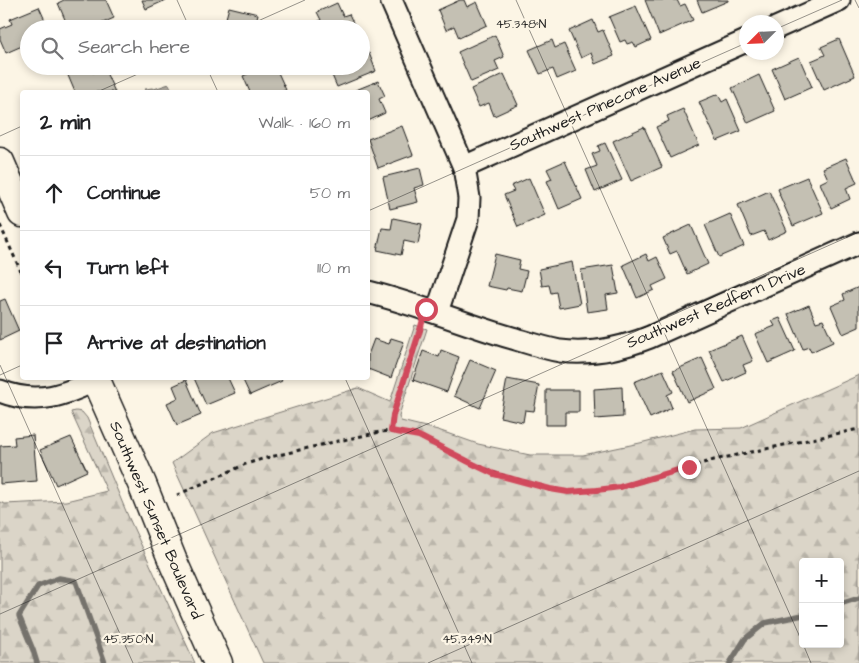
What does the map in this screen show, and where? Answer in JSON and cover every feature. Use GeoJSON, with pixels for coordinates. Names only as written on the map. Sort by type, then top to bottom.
{"type":"FeatureCollection","features":[{"type":"Feature","properties":{"kind":"main road"},"geometry":{"type":"LineString","coordinates":[[0,162],[20,208]]}},
{"type":"Feature","properties":{"kind":"main road","name":"Southwest Sunset Boulevard"},"geometry":{"type":"LineString","coordinates":[[98,380],[218,663]]}},
{"type":"Feature","properties":{"kind":"street"},"geometry":{"type":"LineString","coordinates":[[391,0],[464,167],[469,198],[468,219],[432,311]]}},
{"type":"Feature","properties":{"kind":"street"},"geometry":{"type":"LineString","coordinates":[[784,24],[839,0]]}},
{"type":"Feature","properties":{"kind":"street","name":"Southwest Pinecone Avenue"},"geometry":{"type":"LineString","coordinates":[[464,167],[739,44]]}},
{"type":"Feature","properties":{"kind":"street","name":"Southwest Redfern Drive"},"geometry":{"type":"LineString","coordinates":[[370,293],[542,347],[562,351],[607,349],[650,337],[859,243]]}},
{"type":"Feature","properties":{"kind":"street"},"geometry":{"type":"LineString","coordinates":[[0,391],[17,397],[47,398],[61,395],[93,380]]}},
{"type":"Feature","properties":{"kind":"path"},"geometry":{"type":"LineString","coordinates":[[0,225],[20,270]]}},
{"type":"Feature","properties":{"kind":"path"},"geometry":{"type":"LineString","coordinates":[[391,431],[393,415],[420,330],[432,311]]}},
{"type":"Feature","properties":{"kind":"path"},"geometry":{"type":"LineString","coordinates":[[177,495],[262,459],[380,432],[391,431],[419,436],[494,474],[568,492],[620,487],[714,460],[859,429]]}},
{"type":"Feature","properties":{"kind":"green space"},"geometry":{"type":"Polygon","coordinates":[[[415,325],[427,329],[401,409],[399,417],[401,421],[438,430],[478,444],[530,455],[583,455],[695,429],[741,428],[859,375],[859,663],[263,663],[172,463],[213,433],[358,388],[390,402],[415,325]]]}},
{"type":"Feature","properties":{"kind":"green space"},"geometry":{"type":"Polygon","coordinates":[[[71,412],[82,412],[87,418],[128,516],[195,663],[0,663],[0,502],[5,504],[66,501],[107,491],[71,412]]]}},
{"type":"Feature","properties":{"kind":"shaded area"},"geometry":{"type":"Polygon","coordinates":[[[169,84],[172,90],[145,90],[169,84]]]}},
{"type":"Feature","properties":{"kind":"building"},"geometry":{"type":"Polygon","coordinates":[[[64,0],[106,0],[114,18],[109,20],[65,20],[58,3],[64,0]]]}},
{"type":"Feature","properties":{"kind":"building"},"geometry":{"type":"Polygon","coordinates":[[[142,0],[166,0],[146,9],[142,0]]]}},
{"type":"Feature","properties":{"kind":"building"},"geometry":{"type":"Polygon","coordinates":[[[464,0],[467,7],[477,2],[487,25],[459,38],[454,26],[446,30],[438,10],[464,0]]]}},
{"type":"Feature","properties":{"kind":"building"},"geometry":{"type":"Polygon","coordinates":[[[645,0],[677,0],[680,6],[685,4],[693,20],[659,35],[645,0]]]}},
{"type":"Feature","properties":{"kind":"building"},"geometry":{"type":"Polygon","coordinates":[[[697,0],[728,0],[728,1],[702,12],[697,0]]]}},
{"type":"Feature","properties":{"kind":"building"},"geometry":{"type":"Polygon","coordinates":[[[337,3],[343,16],[349,14],[352,20],[321,20],[317,12],[337,3]]]}},
{"type":"Feature","properties":{"kind":"building"},"geometry":{"type":"Polygon","coordinates":[[[636,6],[651,40],[636,47],[633,42],[627,44],[625,40],[620,42],[609,17],[636,6]]]}},
{"type":"Feature","properties":{"kind":"building"},"geometry":{"type":"Polygon","coordinates":[[[39,7],[45,20],[20,20],[20,47],[6,53],[0,39],[0,29],[12,24],[10,19],[39,7]]]}},
{"type":"Feature","properties":{"kind":"building"},"geometry":{"type":"Polygon","coordinates":[[[229,7],[258,14],[256,20],[226,20],[229,7]]]}},
{"type":"Feature","properties":{"kind":"building"},"geometry":{"type":"Polygon","coordinates":[[[593,20],[598,32],[603,30],[614,56],[595,64],[591,53],[581,58],[569,31],[593,20]]]}},
{"type":"Feature","properties":{"kind":"building"},"geometry":{"type":"Polygon","coordinates":[[[495,35],[504,57],[495,61],[499,70],[471,82],[458,52],[495,35]]]}},
{"type":"Feature","properties":{"kind":"building"},"geometry":{"type":"Polygon","coordinates":[[[839,39],[855,76],[824,90],[811,61],[825,55],[821,47],[839,39]]]}},
{"type":"Feature","properties":{"kind":"building"},"geometry":{"type":"Polygon","coordinates":[[[552,40],[555,48],[564,44],[576,71],[557,79],[553,69],[540,74],[529,50],[552,40]]]}},
{"type":"Feature","properties":{"kind":"building"},"geometry":{"type":"Polygon","coordinates":[[[370,56],[376,71],[370,73],[370,56]]]}},
{"type":"Feature","properties":{"kind":"building"},"geometry":{"type":"Polygon","coordinates":[[[799,57],[812,87],[785,99],[772,69],[799,57]]]}},
{"type":"Feature","properties":{"kind":"building"},"geometry":{"type":"Polygon","coordinates":[[[504,74],[518,105],[494,116],[489,103],[479,107],[471,89],[504,74]]]}},
{"type":"Feature","properties":{"kind":"building"},"geometry":{"type":"Polygon","coordinates":[[[68,75],[107,75],[114,90],[74,90],[68,75]]]}},
{"type":"Feature","properties":{"kind":"building"},"geometry":{"type":"Polygon","coordinates":[[[279,75],[286,90],[249,90],[243,76],[279,75]]]}},
{"type":"Feature","properties":{"kind":"building"},"geometry":{"type":"Polygon","coordinates":[[[332,75],[366,75],[337,87],[332,75]]]}},
{"type":"Feature","properties":{"kind":"building"},"geometry":{"type":"Polygon","coordinates":[[[759,75],[775,111],[748,123],[732,88],[759,75]]]}},
{"type":"Feature","properties":{"kind":"building"},"geometry":{"type":"Polygon","coordinates":[[[378,81],[385,96],[379,99],[385,113],[370,120],[370,90],[356,90],[378,81]]]}},
{"type":"Feature","properties":{"kind":"building"},"geometry":{"type":"Polygon","coordinates":[[[718,94],[722,102],[727,99],[741,131],[717,141],[699,102],[718,94]]]}},
{"type":"Feature","properties":{"kind":"building"},"geometry":{"type":"Polygon","coordinates":[[[683,109],[699,145],[670,158],[656,127],[669,121],[667,116],[683,109]]]}},
{"type":"Feature","properties":{"kind":"building"},"geometry":{"type":"Polygon","coordinates":[[[402,126],[413,155],[378,168],[370,145],[370,138],[402,126]]]}},
{"type":"Feature","properties":{"kind":"building"},"geometry":{"type":"Polygon","coordinates":[[[644,127],[662,167],[631,181],[613,141],[644,127]]]}},
{"type":"Feature","properties":{"kind":"building"},"geometry":{"type":"Polygon","coordinates":[[[605,143],[622,180],[595,192],[586,170],[597,166],[592,154],[600,151],[598,146],[605,143]]]}},
{"type":"Feature","properties":{"kind":"building"},"geometry":{"type":"Polygon","coordinates":[[[846,158],[857,183],[846,188],[850,199],[831,208],[820,183],[828,179],[823,168],[846,158]]]}},
{"type":"Feature","properties":{"kind":"building"},"geometry":{"type":"Polygon","coordinates":[[[565,161],[582,199],[559,209],[547,181],[552,179],[547,169],[565,161]]]}},
{"type":"Feature","properties":{"kind":"building"},"geometry":{"type":"Polygon","coordinates":[[[420,168],[424,185],[414,188],[418,202],[390,209],[383,177],[420,168]]]}},
{"type":"Feature","properties":{"kind":"building"},"geometry":{"type":"Polygon","coordinates":[[[807,177],[823,213],[793,226],[778,189],[807,177]]]}},
{"type":"Feature","properties":{"kind":"building"},"geometry":{"type":"Polygon","coordinates":[[[529,178],[545,215],[518,227],[504,195],[514,191],[511,186],[529,178]]]}},
{"type":"Feature","properties":{"kind":"building"},"geometry":{"type":"Polygon","coordinates":[[[769,191],[787,231],[768,240],[764,231],[751,236],[738,205],[769,191]]]}},
{"type":"Feature","properties":{"kind":"building"},"geometry":{"type":"Polygon","coordinates":[[[730,214],[744,246],[719,257],[705,225],[730,214]]]}},
{"type":"Feature","properties":{"kind":"building"},"geometry":{"type":"Polygon","coordinates":[[[393,218],[422,224],[418,244],[404,241],[401,255],[377,250],[382,228],[391,229],[393,218]]]}},
{"type":"Feature","properties":{"kind":"building"},"geometry":{"type":"Polygon","coordinates":[[[691,225],[708,264],[687,274],[677,251],[670,254],[663,238],[691,225]]]}},
{"type":"Feature","properties":{"kind":"building"},"geometry":{"type":"Polygon","coordinates":[[[495,254],[520,260],[518,269],[527,271],[522,291],[487,286],[495,254]]]}},
{"type":"Feature","properties":{"kind":"building"},"geometry":{"type":"Polygon","coordinates":[[[646,254],[649,261],[657,257],[667,279],[652,286],[654,290],[637,298],[623,265],[646,254]]]}},
{"type":"Feature","properties":{"kind":"building"},"geometry":{"type":"Polygon","coordinates":[[[572,262],[580,304],[559,308],[556,292],[551,293],[549,285],[542,286],[539,269],[572,262]]]}},
{"type":"Feature","properties":{"kind":"building"},"geometry":{"type":"Polygon","coordinates":[[[613,265],[618,293],[606,295],[608,309],[587,312],[581,270],[613,265]]]}},
{"type":"Feature","properties":{"kind":"building"},"geometry":{"type":"Polygon","coordinates":[[[859,287],[859,327],[843,334],[831,306],[845,300],[843,294],[859,287]]]}},
{"type":"Feature","properties":{"kind":"building"},"geometry":{"type":"Polygon","coordinates":[[[5,299],[19,331],[0,340],[0,301],[5,299]]]}},
{"type":"Feature","properties":{"kind":"building"},"geometry":{"type":"Polygon","coordinates":[[[809,305],[816,322],[823,320],[833,342],[811,352],[809,347],[803,349],[788,314],[809,305]]]}},
{"type":"Feature","properties":{"kind":"building"},"geometry":{"type":"Polygon","coordinates":[[[780,318],[795,351],[768,363],[755,334],[775,326],[772,321],[780,318]]]}},
{"type":"Feature","properties":{"kind":"building"},"geometry":{"type":"Polygon","coordinates":[[[742,336],[753,361],[743,365],[746,372],[724,382],[709,350],[742,336]]]}},
{"type":"Feature","properties":{"kind":"building"},"geometry":{"type":"Polygon","coordinates":[[[391,338],[404,342],[391,378],[370,370],[370,350],[374,339],[389,344],[391,338]]]}},
{"type":"Feature","properties":{"kind":"building"},"geometry":{"type":"Polygon","coordinates":[[[441,350],[459,357],[447,392],[413,380],[423,351],[439,357],[441,350]]]}},
{"type":"Feature","properties":{"kind":"building"},"geometry":{"type":"Polygon","coordinates":[[[702,358],[716,389],[687,402],[673,371],[702,358]]]}},
{"type":"Feature","properties":{"kind":"building"},"geometry":{"type":"Polygon","coordinates":[[[470,360],[496,371],[480,408],[454,396],[470,360]]]}},
{"type":"Feature","properties":{"kind":"building"},"geometry":{"type":"Polygon","coordinates":[[[663,370],[673,392],[667,395],[672,408],[650,418],[634,382],[663,370]]]}},
{"type":"Feature","properties":{"kind":"building"},"geometry":{"type":"Polygon","coordinates":[[[507,379],[539,385],[534,411],[525,410],[523,422],[500,417],[507,379]]]}},
{"type":"Feature","properties":{"kind":"building"},"geometry":{"type":"Polygon","coordinates":[[[186,380],[201,415],[177,425],[167,403],[178,398],[173,386],[186,380]]]}},
{"type":"Feature","properties":{"kind":"building"},"geometry":{"type":"Polygon","coordinates":[[[195,380],[229,380],[235,393],[206,405],[195,380]]]}},
{"type":"Feature","properties":{"kind":"building"},"geometry":{"type":"Polygon","coordinates":[[[243,380],[282,381],[250,395],[243,380]]]}},
{"type":"Feature","properties":{"kind":"building"},"geometry":{"type":"Polygon","coordinates":[[[622,387],[623,417],[595,419],[594,389],[622,387]]]}},
{"type":"Feature","properties":{"kind":"building"},"geometry":{"type":"Polygon","coordinates":[[[546,390],[579,390],[579,412],[565,412],[565,425],[546,425],[546,390]]]}},
{"type":"Feature","properties":{"kind":"building"},"geometry":{"type":"Polygon","coordinates":[[[33,435],[37,481],[0,484],[0,446],[15,445],[14,437],[33,435]]]}},
{"type":"Feature","properties":{"kind":"building"},"geometry":{"type":"Polygon","coordinates":[[[71,437],[87,471],[56,485],[40,450],[71,437]]]}},
{"type":"Feature","properties":{"kind":"waterway"},"geometry":{"type":"LineString","coordinates":[[37,663],[19,616],[38,586],[59,578],[76,581],[105,663]]}},
{"type":"Feature","properties":{"kind":"waterway"},"geometry":{"type":"LineString","coordinates":[[843,603],[859,598]]}},
{"type":"Feature","properties":{"kind":"waterway"},"geometry":{"type":"LineString","coordinates":[[730,663],[745,639],[765,623],[799,616]]}},
{"type":"Feature","properties":{"kind":"route"},"geometry":{"type":"LineString","coordinates":[[426,309],[393,415],[391,431],[419,436],[494,474],[568,492],[620,487],[689,467]]}}]}
